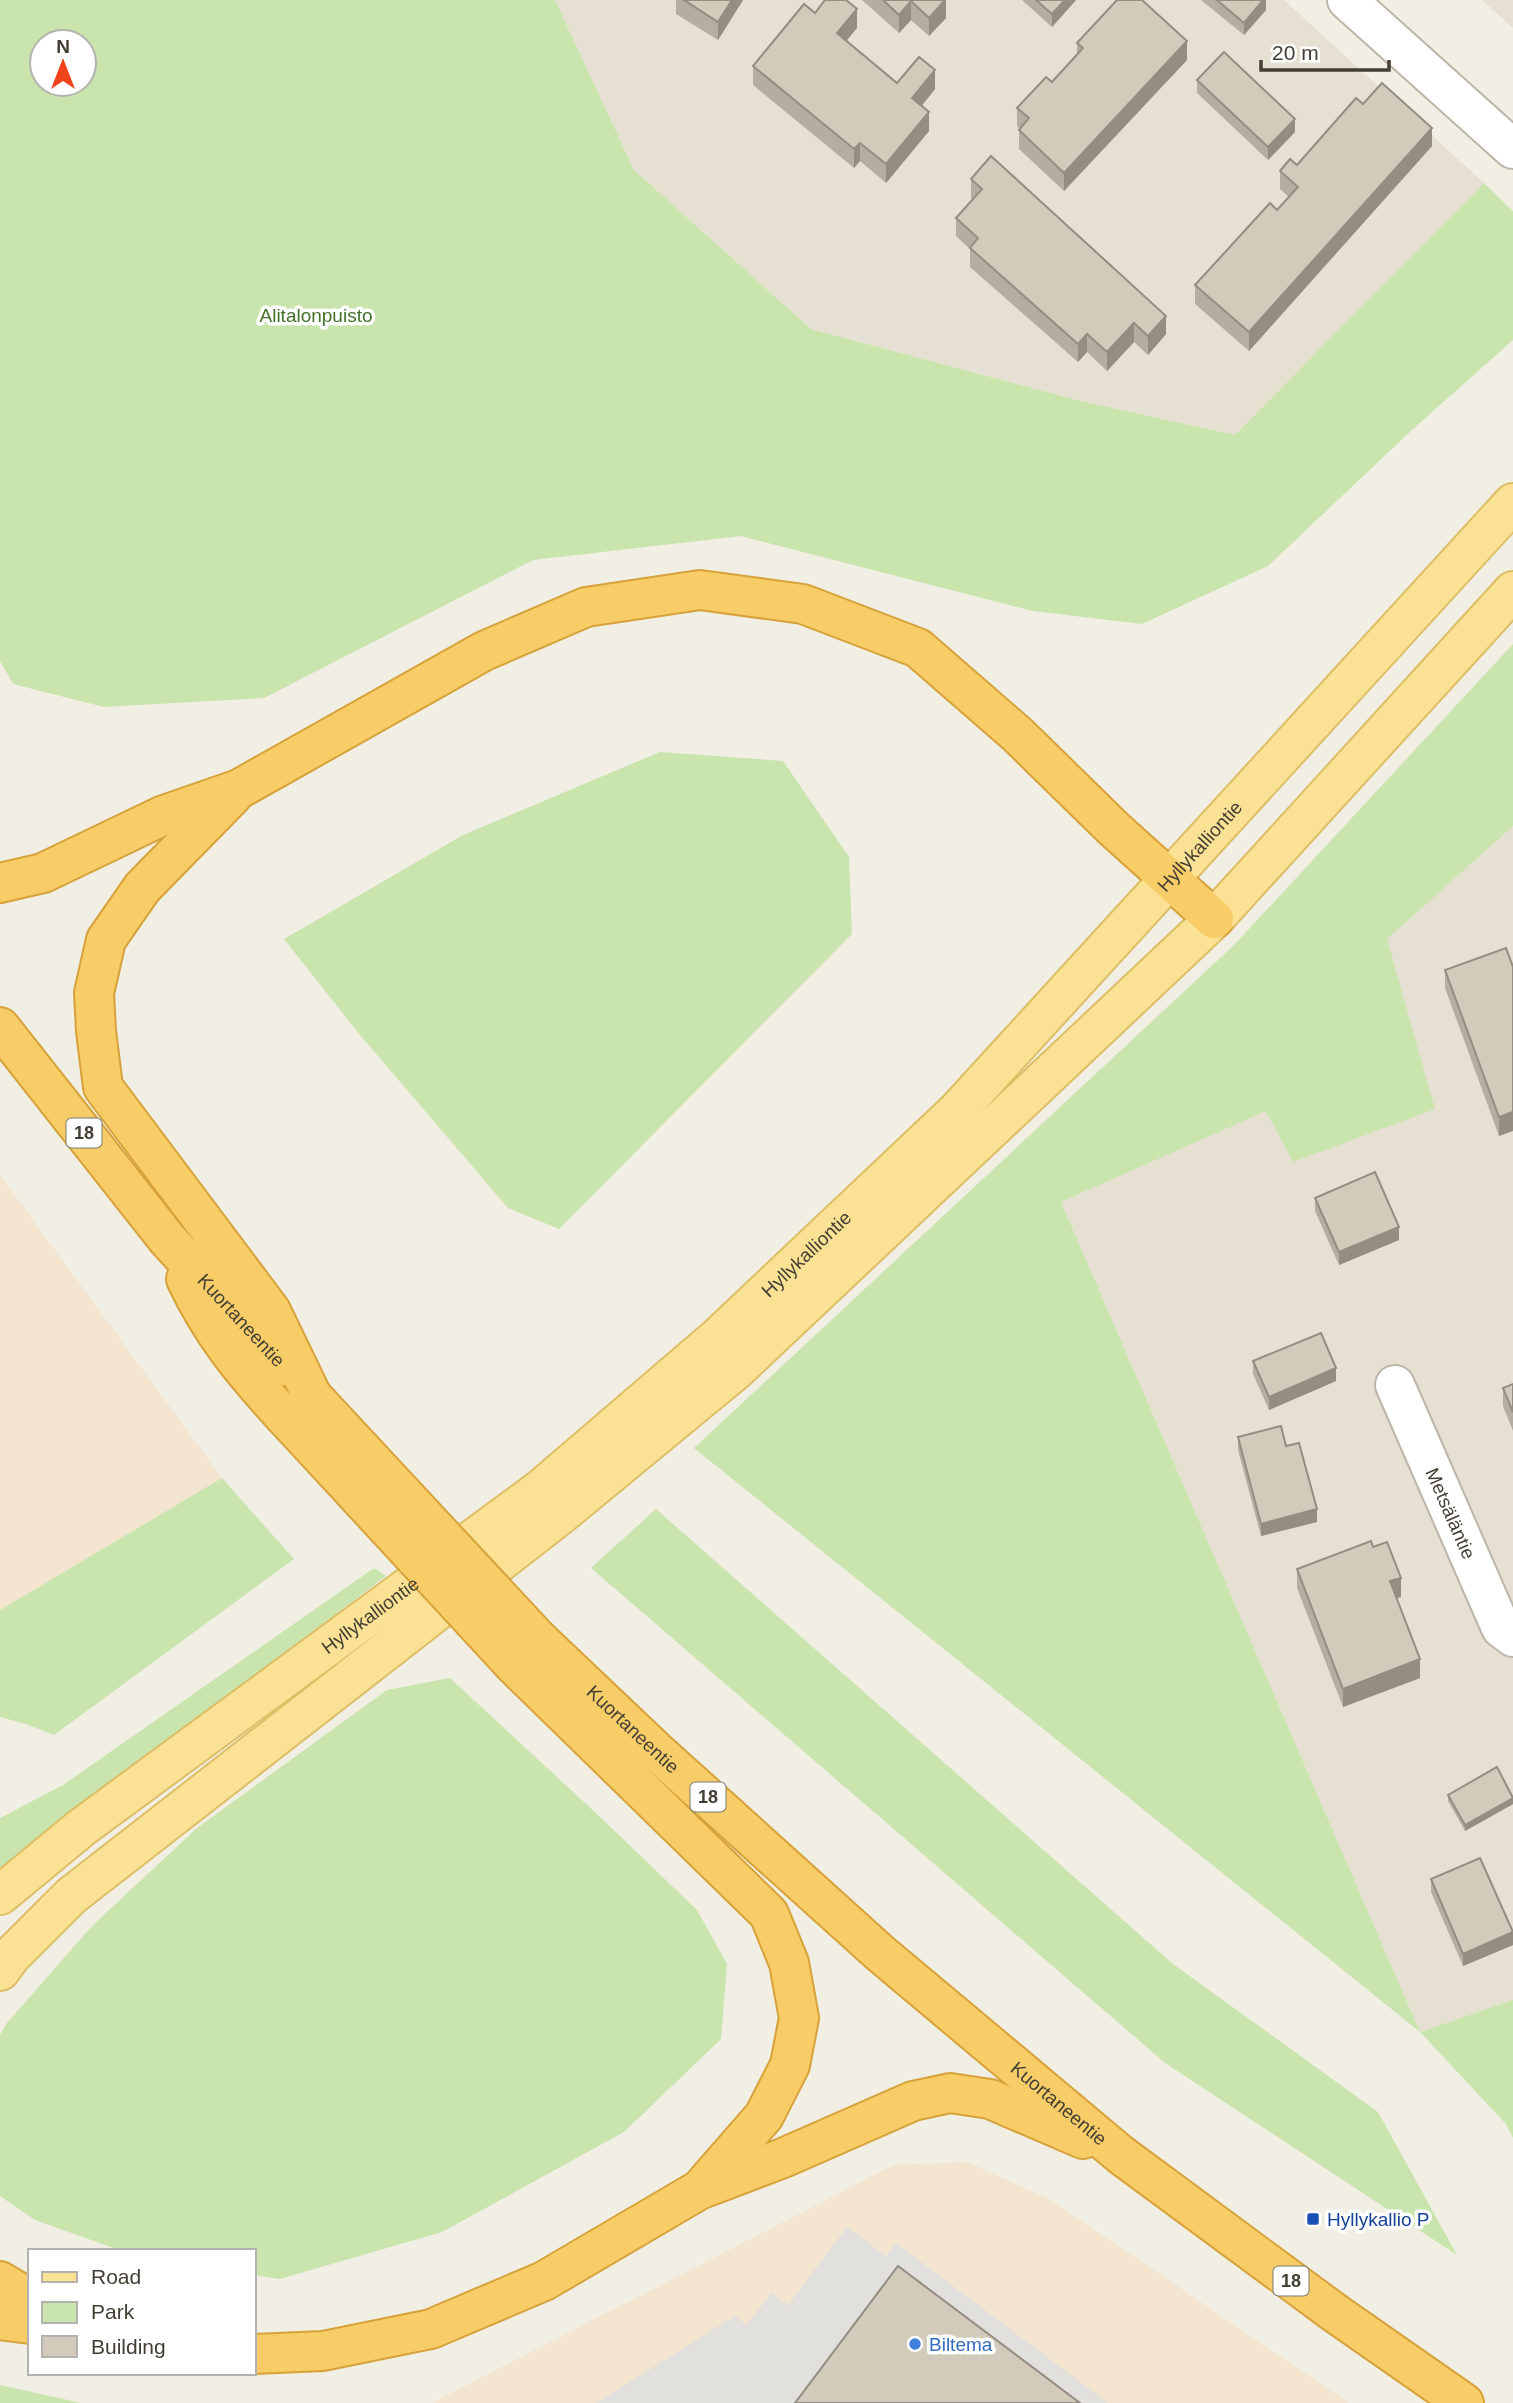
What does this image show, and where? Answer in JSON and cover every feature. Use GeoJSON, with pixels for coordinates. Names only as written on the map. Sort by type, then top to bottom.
{"type":"FeatureCollection","features":[{"type":"Feature","properties":{"kind":"highway"},"geometry":{"type":"LineString","coordinates":[[0,883],[43,873],[164,815],[239,789],[484,651],[586,607],[700,590],[803,604],[918,648],[1018,735],[1114,829],[1214,919]]}},
{"type":"Feature","properties":{"kind":"highway"},"geometry":{"type":"LineString","coordinates":[[239,789],[142,888],[106,940],[94,993],[96,1031],[103,1087],[271,1311],[297,1406]]}},
{"type":"Feature","properties":{"kind":"highway","name":"Kuortaneentie"},"geometry":{"type":"LineString","coordinates":[[0,1027],[297,1406],[526,1652],[655,1750],[880,1953],[1121,2155],[1335,2313],[1464,2403]]}},
{"type":"Feature","properties":{"kind":"highway"},"geometry":{"type":"LineString","coordinates":[[526,1652],[769,1914],[789,1963],[799,2018],[790,2065],[764,2116],[699,2190]]}},
{"type":"Feature","properties":{"kind":"highway"},"geometry":{"type":"LineString","coordinates":[[256,2354],[323,2351],[431,2329],[544,2281],[699,2190],[783,2158],[914,2101],[950,2093],[990,2099],[1121,2155]]}},
{"type":"Feature","properties":{"kind":"highway"},"geometry":{"type":"LineString","coordinates":[[0,2281],[28,2298]]}},
{"type":"Feature","properties":{"kind":"highway"},"geometry":{"type":"LineString","coordinates":[[0,2320],[28,2324]]}},
{"type":"Feature","properties":{"kind":"main road","name":"Hyllykalliontie"},"geometry":{"type":"LineString","coordinates":[[0,1895],[81,1828],[541,1489],[717,1338],[957,1111],[1513,503]]}},
{"type":"Feature","properties":{"kind":"main road","name":"Hyllykalliontie"},"geometry":{"type":"LineString","coordinates":[[0,1971],[11,1956],[71,1896],[559,1516],[736,1370],[1214,919],[1513,591]]}},
{"type":"Feature","properties":{"kind":"street"},"geometry":{"type":"LineString","coordinates":[[1347,0],[1513,149]]}},
{"type":"Feature","properties":{"kind":"street","name":"Metsäläntie"},"geometry":{"type":"LineString","coordinates":[[1395,1385],[1501,1628],[1513,1637]]}},
{"type":"Feature","properties":{"kind":"shaded area"},"geometry":{"type":"Polygon","coordinates":[[[555,0],[1284,0],[1484,183],[1235,435],[1081,401],[811,329],[634,170],[555,0]]]}},
{"type":"Feature","properties":{"kind":"shaded area"},"geometry":{"type":"Polygon","coordinates":[[[1482,0],[1513,0],[1513,28],[1482,0]]]}},
{"type":"Feature","properties":{"kind":"shaded area"},"geometry":{"type":"Polygon","coordinates":[[[1513,826],[1513,2000],[1420,2032],[1061,1202],[1266,1111],[1435,1109],[1386,939],[1513,826]]]}},
{"type":"Feature","properties":{"kind":"shaded area"},"geometry":{"type":"Polygon","coordinates":[[[0,1175],[222,1478],[0,1610],[0,1175]]]}},
{"type":"Feature","properties":{"kind":"shaded area"},"geometry":{"type":"Polygon","coordinates":[[[968,2162],[1051,2200],[1349,2403],[432,2403],[894,2165],[968,2162]]]}},
{"type":"Feature","properties":{"kind":"shaded area"},"geometry":{"type":"Polygon","coordinates":[[[847,2227],[886,2256],[896,2243],[1108,2403],[596,2403],[735,2316],[747,2325],[771,2293],[788,2305],[847,2227]]]}},
{"type":"Feature","properties":{"kind":"green space","name":"Alitalonpuisto"},"geometry":{"type":"Polygon","coordinates":[[[0,0],[555,0],[634,170],[811,329],[1081,401],[1235,435],[1484,183],[1513,211],[1513,340],[1412,430],[1268,566],[1142,624],[1033,611],[741,536],[533,560],[264,698],[104,707],[13,684],[0,661],[0,0]]]}},
{"type":"Feature","properties":{"kind":"green space"},"geometry":{"type":"Polygon","coordinates":[[[1513,644],[1513,826],[1387,939],[1435,1109],[1293,1162],[1266,1111],[1061,1202],[1420,2032],[694,1448],[1234,945],[1513,644]]]}},
{"type":"Feature","properties":{"kind":"green space"},"geometry":{"type":"Polygon","coordinates":[[[660,752],[783,761],[849,857],[852,934],[559,1229],[508,1208],[360,1035],[284,939],[463,835],[660,752]]]}},
{"type":"Feature","properties":{"kind":"green space"},"geometry":{"type":"Polygon","coordinates":[[[222,1478],[294,1559],[54,1735],[0,1717],[0,1610],[222,1478]]]}},
{"type":"Feature","properties":{"kind":"green space"},"geometry":{"type":"Polygon","coordinates":[[[656,1509],[1173,1964],[1378,2112],[1457,2255],[1165,2063],[591,1568],[656,1509]]]}},
{"type":"Feature","properties":{"kind":"green space"},"geometry":{"type":"Polygon","coordinates":[[[374,1568],[386,1576],[0,1869],[0,1818],[63,1785],[374,1568]]]}},
{"type":"Feature","properties":{"kind":"green space"},"geometry":{"type":"Polygon","coordinates":[[[450,1678],[697,1910],[727,1964],[721,2039],[624,2132],[442,2232],[280,2279],[256,2275],[256,2249],[116,2249],[35,2220],[0,2196],[0,2035],[7,2023],[92,1926],[197,1828],[387,1690],[450,1678]]]}},
{"type":"Feature","properties":{"kind":"green space"},"geometry":{"type":"Polygon","coordinates":[[[1513,2000],[1513,2138],[1506,2124],[1420,2032],[1513,2000]]]}},
{"type":"Feature","properties":{"kind":"green space"},"geometry":{"type":"Polygon","coordinates":[[[0,2385],[81,2403],[0,2403],[0,2385]]]}},
{"type":"Feature","properties":{"kind":"building"},"geometry":{"type":"Polygon","coordinates":[[[684,0],[732,0],[718,22],[684,0]]]}},
{"type":"Feature","properties":{"kind":"building"},"geometry":{"type":"Polygon","coordinates":[[[825,0],[846,0],[857,9],[837,33],[897,83],[919,57],[935,70],[912,98],[929,112],[886,164],[860,143],[854,149],[753,66],[804,4],[815,13],[825,0]]]}},
{"type":"Feature","properties":{"kind":"building"},"geometry":{"type":"Polygon","coordinates":[[[883,0],[945,0],[929,18],[911,1],[899,15],[883,0]]]}},
{"type":"Feature","properties":{"kind":"building"},"geometry":{"type":"Polygon","coordinates":[[[1036,0],[1065,0],[1052,14],[1036,0]]]}},
{"type":"Feature","properties":{"kind":"building"},"geometry":{"type":"Polygon","coordinates":[[[1117,0],[1142,0],[1187,41],[1064,173],[1019,130],[1029,118],[1017,108],[1046,77],[1052,82],[1083,48],[1077,43],[1117,0]]]}},
{"type":"Feature","properties":{"kind":"building"},"geometry":{"type":"Polygon","coordinates":[[[1217,0],[1263,0],[1244,23],[1217,0]]]}},
{"type":"Feature","properties":{"kind":"building"},"geometry":{"type":"Polygon","coordinates":[[[1224,52],[1295,119],[1268,147],[1197,80],[1224,52]]]}},
{"type":"Feature","properties":{"kind":"building"},"geometry":{"type":"Polygon","coordinates":[[[1382,83],[1432,128],[1249,332],[1195,285],[1270,203],[1277,210],[1298,187],[1280,171],[1290,159],[1297,165],[1356,98],[1363,104],[1382,83]]]}},
{"type":"Feature","properties":{"kind":"building"},"geometry":{"type":"Polygon","coordinates":[[[991,156],[1166,316],[1148,336],[1134,323],[1107,352],[1087,334],[1078,344],[970,248],[978,238],[956,218],[982,189],[971,179],[991,156]]]}},
{"type":"Feature","properties":{"kind":"building"},"geometry":{"type":"Polygon","coordinates":[[[1506,948],[1513,967],[1513,1112],[1499,1117],[1445,970],[1506,948]]]}},
{"type":"Feature","properties":{"kind":"building"},"geometry":{"type":"Polygon","coordinates":[[[1375,1172],[1399,1227],[1339,1252],[1315,1198],[1375,1172]]]}},
{"type":"Feature","properties":{"kind":"building"},"geometry":{"type":"Polygon","coordinates":[[[1321,1333],[1336,1368],[1269,1397],[1253,1361],[1321,1333]]]}},
{"type":"Feature","properties":{"kind":"building"},"geometry":{"type":"Polygon","coordinates":[[[1513,1384],[1513,1412],[1503,1388],[1513,1384]]]}},
{"type":"Feature","properties":{"kind":"building"},"geometry":{"type":"Polygon","coordinates":[[[1281,1426],[1286,1446],[1299,1443],[1317,1509],[1261,1524],[1238,1437],[1281,1426]]]}},
{"type":"Feature","properties":{"kind":"building"},"geometry":{"type":"Polygon","coordinates":[[[1371,1541],[1373,1547],[1387,1542],[1401,1578],[1390,1581],[1420,1659],[1343,1689],[1297,1569],[1371,1541]]]}},
{"type":"Feature","properties":{"kind":"building"},"geometry":{"type":"Polygon","coordinates":[[[1497,1767],[1513,1798],[1465,1825],[1448,1795],[1497,1767]]]}},
{"type":"Feature","properties":{"kind":"building"},"geometry":{"type":"Polygon","coordinates":[[[1480,1858],[1513,1932],[1463,1954],[1431,1879],[1480,1858]]]}},
{"type":"Feature","properties":{"kind":"building","name":"Biltema"},"geometry":{"type":"Polygon","coordinates":[[[898,2266],[1080,2403],[795,2403],[898,2266]]]}},
{"type":"Feature","properties":{"kind":"place","name":"Hyllykallio P"},"geometry":{"type":"Point","coordinates":[1313,2219]}},
{"type":"Feature","properties":{"kind":"place","name":"Biltema"},"geometry":{"type":"Point","coordinates":[915,2344]}}]}
